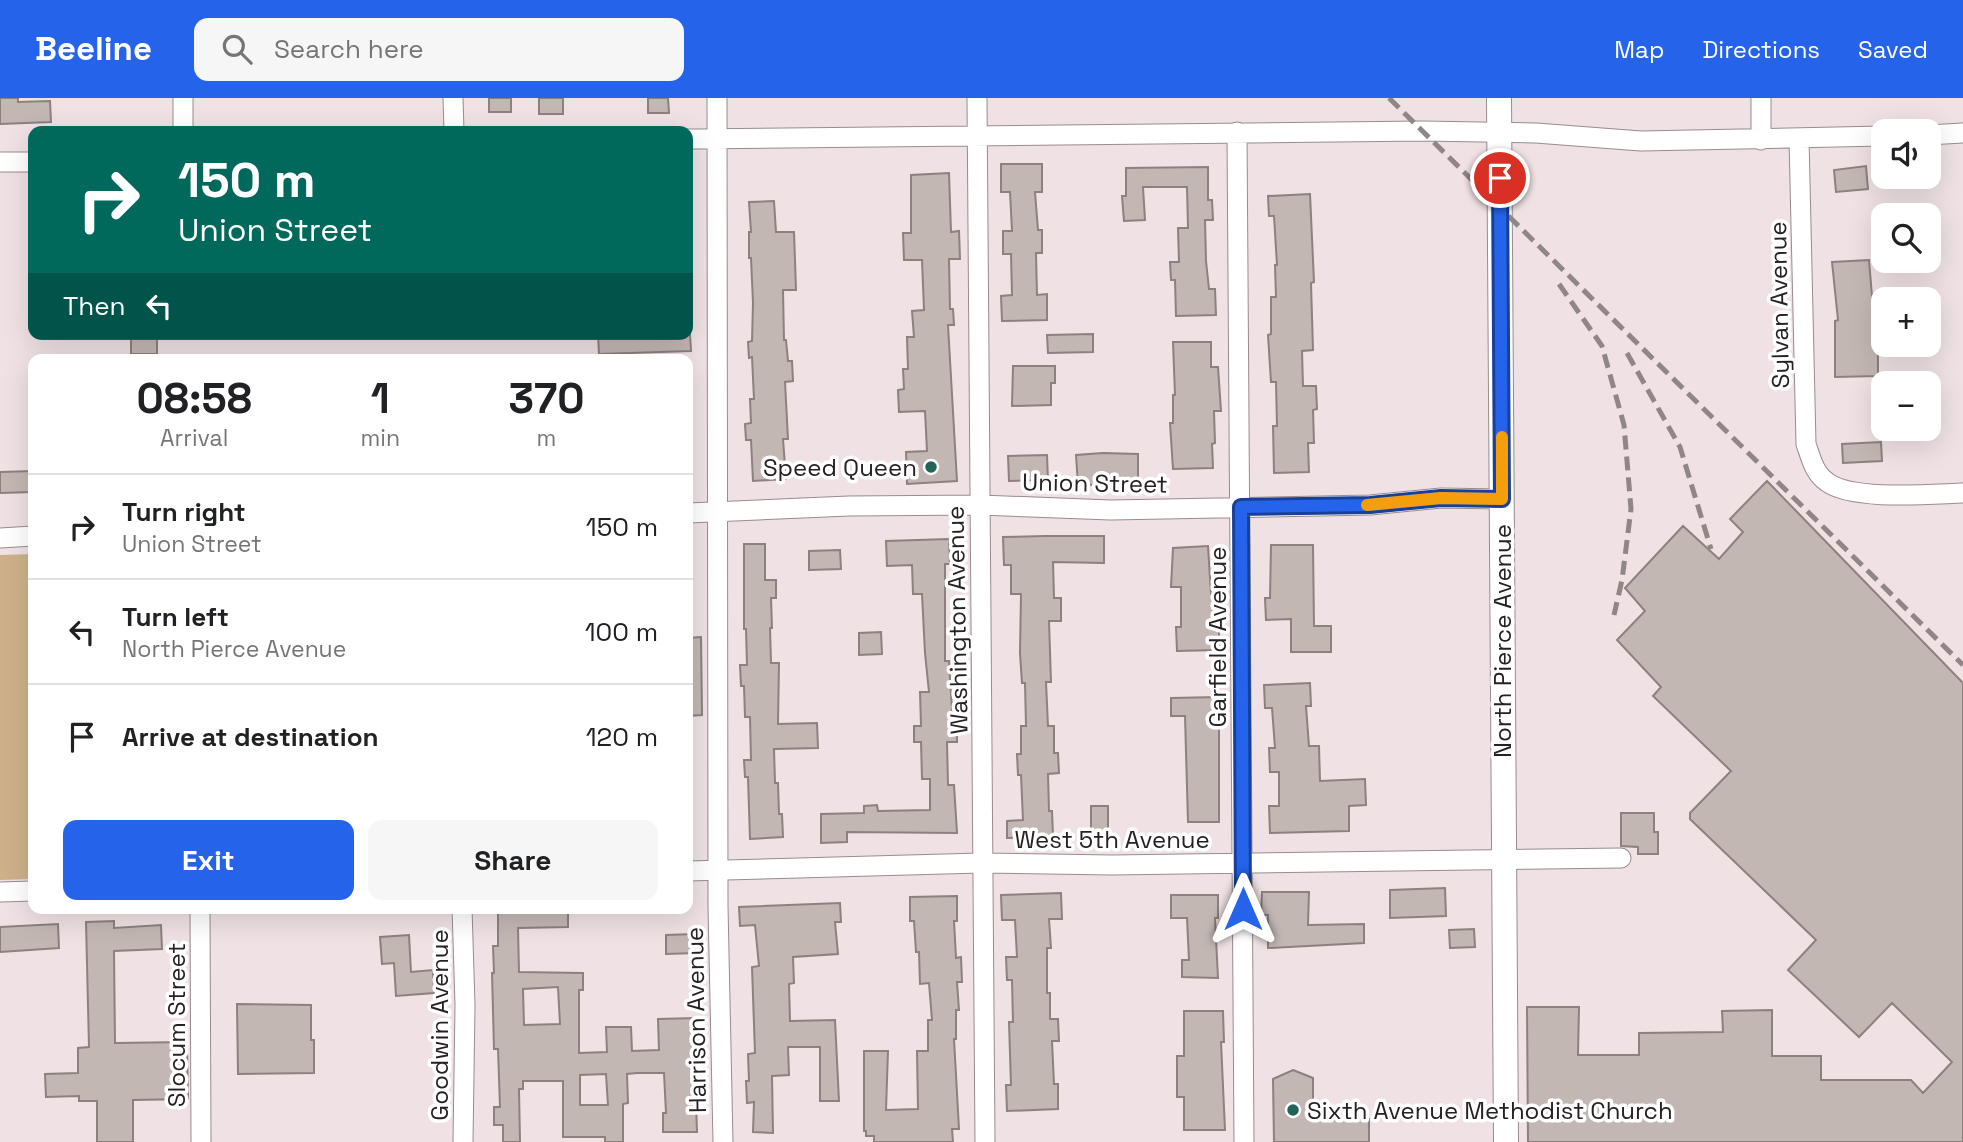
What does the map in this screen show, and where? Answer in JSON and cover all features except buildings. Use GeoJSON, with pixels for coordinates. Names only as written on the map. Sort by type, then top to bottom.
{"type":"FeatureCollection","features":[{"type":"Feature","properties":{"kind":"street"},"geometry":{"type":"LineString","coordinates":[[183,98],[183,126]]}},
{"type":"Feature","properties":{"kind":"street"},"geometry":{"type":"LineString","coordinates":[[453,98],[454,126]]}},
{"type":"Feature","properties":{"kind":"street","name":"Harrison Avenue"},"geometry":{"type":"LineString","coordinates":[[717,98],[718,870],[723,1142]]}},
{"type":"Feature","properties":{"kind":"street","name":"Washington Avenue"},"geometry":{"type":"LineString","coordinates":[[977,98],[985,1142]]}},
{"type":"Feature","properties":{"kind":"street","name":"North Pierce Avenue"},"geometry":{"type":"LineString","coordinates":[[1499,98],[1506,1142]]}},
{"type":"Feature","properties":{"kind":"street"},"geometry":{"type":"LineString","coordinates":[[1761,98],[1761,139]]}},
{"type":"Feature","properties":{"kind":"street"},"geometry":{"type":"LineString","coordinates":[[693,139],[1237,132],[1500,132],[1640,141],[1871,136]]}},
{"type":"Feature","properties":{"kind":"street","name":"Garfield Avenue"},"geometry":{"type":"LineString","coordinates":[[1237,132],[1244,1142]]}},
{"type":"Feature","properties":{"kind":"street"},"geometry":{"type":"LineString","coordinates":[[1941,134],[1963,133]]}},
{"type":"Feature","properties":{"kind":"street","name":"Sylvan Avenue"},"geometry":{"type":"LineString","coordinates":[[1799,138],[1806,444],[1815,469],[1827,482],[1841,489],[1866,494],[1963,493]]}},
{"type":"Feature","properties":{"kind":"street"},"geometry":{"type":"LineString","coordinates":[[0,162],[28,162]]}},
{"type":"Feature","properties":{"kind":"street","name":"Union Street"},"geometry":{"type":"LineString","coordinates":[[693,513],[849,506],[980,505],[1111,510],[1370,505],[1441,498],[1502,499]]}},
{"type":"Feature","properties":{"kind":"street"},"geometry":{"type":"LineString","coordinates":[[0,538],[28,537]]}},
{"type":"Feature","properties":{"kind":"street","name":"West 5th Avenue"},"geometry":{"type":"LineString","coordinates":[[693,871],[981,863],[1243,864],[1621,858]]}},
{"type":"Feature","properties":{"kind":"street"},"geometry":{"type":"LineString","coordinates":[[0,892],[28,891]]}},
{"type":"Feature","properties":{"kind":"street","name":"Slocum Street"},"geometry":{"type":"LineString","coordinates":[[200,914],[201,1142]]}},
{"type":"Feature","properties":{"kind":"street","name":"Goodwin Avenue"},"geometry":{"type":"LineString","coordinates":[[463,914],[463,1142]]}},
{"type":"Feature","properties":{"kind":"shaded area"},"geometry":{"type":"Polygon","coordinates":[[[28,554],[28,879],[0,880],[0,555],[28,554]]]}},
{"type":"Feature","properties":{"kind":"railway"},"geometry":{"type":"LineString","coordinates":[[1389,98],[1963,665]]}},
{"type":"Feature","properties":{"kind":"railway"},"geometry":{"type":"LineString","coordinates":[[1559,284],[1602,346],[1624,425],[1631,509],[1622,580],[1614,615]]}},
{"type":"Feature","properties":{"kind":"railway"},"geometry":{"type":"LineString","coordinates":[[1627,353],[1680,447],[1711,549]]}},
{"type":"Feature","properties":{"kind":"slow traffic"},"geometry":{"type":"LineString","coordinates":[[1367,505],[1441,498],[1502,499],[1502,437]]}},
{"type":"Feature","properties":{"kind":"place","name":"Speed Queen"},"geometry":{"type":"Point","coordinates":[931,467]}},
{"type":"Feature","properties":{"kind":"place","name":"Sixth Avenue Methodist Church"},"geometry":{"type":"Point","coordinates":[1293,1110]}},
{"type":"Feature","properties":{"kind":"route"},"geometry":{"type":"LineString","coordinates":[[1243,909],[1241,507],[1370,505],[1441,498],[1502,499],[1500,178]]}}]}
